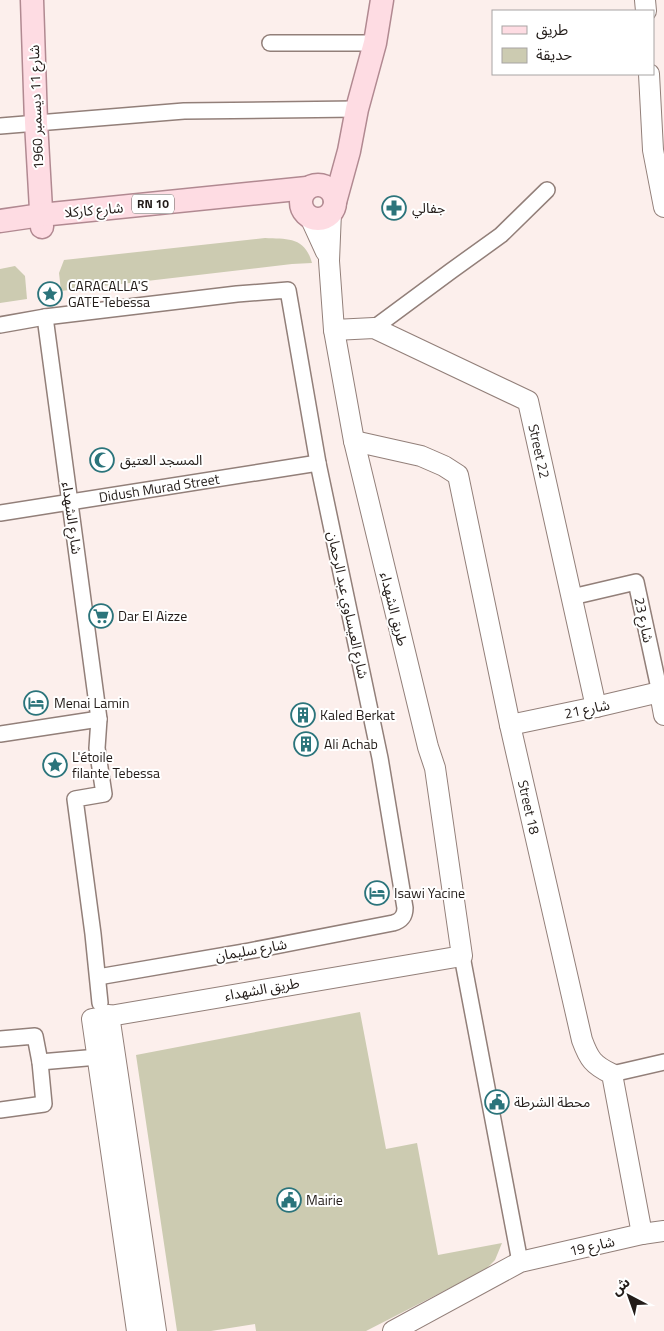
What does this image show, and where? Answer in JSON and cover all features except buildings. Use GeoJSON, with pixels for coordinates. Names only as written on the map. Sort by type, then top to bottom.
{"type":"FeatureCollection","features":[{"type":"Feature","properties":{"kind":"main road","name":"شارع 11 ديسمبر 1960"},"geometry":{"type":"LineString","coordinates":[[32,0],[41,221]]}},
{"type":"Feature","properties":{"kind":"main road"},"geometry":{"type":"LineString","coordinates":[[316,202],[320,180],[337,168],[349,151],[357,109],[375,42],[382,0]]}},
{"type":"Feature","properties":{"kind":"main road","name":"شارع كاركلا"},"geometry":{"type":"LineString","coordinates":[[0,221],[41,221],[267,203],[316,202]]}},
{"type":"Feature","properties":{"kind":"main road","name":"شارع كاركلا"},"geometry":{"type":"LineString","coordinates":[[0,234],[41,221]]}},
{"type":"Feature","properties":{"kind":"street"},"geometry":{"type":"LineString","coordinates":[[270,43],[375,42]]}},
{"type":"Feature","properties":{"kind":"street"},"geometry":{"type":"LineString","coordinates":[[649,75],[653,150],[664,208]]}},
{"type":"Feature","properties":{"kind":"street"},"geometry":{"type":"LineString","coordinates":[[0,126],[184,111],[357,109]]}},
{"type":"Feature","properties":{"kind":"street"},"geometry":{"type":"LineString","coordinates":[[374,328],[450,271],[501,236],[548,190]]}},
{"type":"Feature","properties":{"kind":"street","name":"طريق الشهداء"},"geometry":{"type":"LineString","coordinates":[[316,202],[324,246],[329,261],[334,330],[354,441],[428,747],[435,768],[462,956],[520,1262]]}},
{"type":"Feature","properties":{"kind":"street","name":"شارع العيساوي عبد الرحمان"},"geometry":{"type":"LineString","coordinates":[[45,317],[237,294],[288,290],[318,463],[380,758],[405,908],[402,919]]}},
{"type":"Feature","properties":{"kind":"street"},"geometry":{"type":"LineString","coordinates":[[0,325],[45,317]]}},
{"type":"Feature","properties":{"kind":"street","name":"شارع الشهداء"},"geometry":{"type":"LineString","coordinates":[[45,317],[99,719],[97,748],[104,794],[75,799],[98,977]]}},
{"type":"Feature","properties":{"kind":"street","name":"Street 22"},"geometry":{"type":"LineString","coordinates":[[334,330],[374,328],[528,401],[596,707]]}},
{"type":"Feature","properties":{"kind":"street","name":"Street 18"},"geometry":{"type":"LineString","coordinates":[[354,441],[421,456],[444,466],[458,475],[510,725],[582,1040],[588,1056],[600,1068],[612,1074]]}},
{"type":"Feature","properties":{"kind":"street","name":"Didush Murad Street"},"geometry":{"type":"LineString","coordinates":[[0,513],[318,463]]}},
{"type":"Feature","properties":{"kind":"street","name":"شارع 23"},"geometry":{"type":"LineString","coordinates":[[572,597],[636,582],[662,692]]}},
{"type":"Feature","properties":{"kind":"street"},"geometry":{"type":"LineString","coordinates":[[662,692],[664,715]]}},
{"type":"Feature","properties":{"kind":"street","name":"شارع 21"},"geometry":{"type":"LineString","coordinates":[[510,725],[662,692]]}},
{"type":"Feature","properties":{"kind":"street"},"geometry":{"type":"LineString","coordinates":[[0,734],[99,719]]}},
{"type":"Feature","properties":{"kind":"street","name":"شارع سليمان"},"geometry":{"type":"LineString","coordinates":[[98,977],[350,932],[402,919]]}},
{"type":"Feature","properties":{"kind":"street","name":"طريق الشهداء"},"geometry":{"type":"LineString","coordinates":[[101,1012],[462,956]]}},
{"type":"Feature","properties":{"kind":"street"},"geometry":{"type":"LineString","coordinates":[[98,977],[101,1012],[156,1331]]}},
{"type":"Feature","properties":{"kind":"street"},"geometry":{"type":"LineString","coordinates":[[101,1012],[98,1057],[137,1331]]}},
{"type":"Feature","properties":{"kind":"street"},"geometry":{"type":"LineString","coordinates":[[0,1039],[35,1036],[40,1062],[44,1104],[0,1110]]}},
{"type":"Feature","properties":{"kind":"street"},"geometry":{"type":"LineString","coordinates":[[40,1062],[98,1057]]}},
{"type":"Feature","properties":{"kind":"street"},"geometry":{"type":"LineString","coordinates":[[642,1234],[612,1074],[664,1062]]}},
{"type":"Feature","properties":{"kind":"street","name":"شارع 19"},"geometry":{"type":"LineString","coordinates":[[393,1331],[520,1262],[642,1234],[664,1231]]}},
{"type":"Feature","properties":{"kind":"green space"},"geometry":{"type":"Polygon","coordinates":[[[265,238],[288,239],[300,244],[305,248],[312,263],[61,291],[59,273],[64,260],[265,238]]]}},
{"type":"Feature","properties":{"kind":"green space"},"geometry":{"type":"Polygon","coordinates":[[[15,266],[25,276],[27,299],[0,303],[0,269],[15,266]]]}},
{"type":"Feature","properties":{"kind":"green space"},"geometry":{"type":"Polygon","coordinates":[[[360,1012],[386,1149],[417,1143],[438,1255],[502,1243],[495,1260],[485,1270],[366,1331],[256,1331],[255,1324],[211,1331],[177,1331],[136,1055],[360,1012]]]}},
{"type":"Feature","properties":{"kind":"place","name":"جفالي"},"geometry":{"type":"Point","coordinates":[394,208]}},
{"type":"Feature","properties":{"kind":"place","name":"CARACALLA'S GATE Tebessa"},"geometry":{"type":"Point","coordinates":[50,294]}},
{"type":"Feature","properties":{"kind":"place","name":"المسجد العتيق"},"geometry":{"type":"Point","coordinates":[102,460]}},
{"type":"Feature","properties":{"kind":"place","name":"Dar El Aizze"},"geometry":{"type":"Point","coordinates":[101,616]}},
{"type":"Feature","properties":{"kind":"place","name":"Menai Lamin"},"geometry":{"type":"Point","coordinates":[36,703]}},
{"type":"Feature","properties":{"kind":"place","name":"Kaled Berkat"},"geometry":{"type":"Point","coordinates":[303,715]}},
{"type":"Feature","properties":{"kind":"place","name":"Ali Achab"},"geometry":{"type":"Point","coordinates":[306,744]}},
{"type":"Feature","properties":{"kind":"place","name":"L'étoile filante Tebessa"},"geometry":{"type":"Point","coordinates":[55,765]}},
{"type":"Feature","properties":{"kind":"place","name":"Isawi Yacine"},"geometry":{"type":"Point","coordinates":[377,893]}},
{"type":"Feature","properties":{"kind":"place","name":"محطة الشرطة"},"geometry":{"type":"Point","coordinates":[497,1102]}},
{"type":"Feature","properties":{"kind":"place","name":"Mairie"},"geometry":{"type":"Point","coordinates":[289,1200]}}]}
